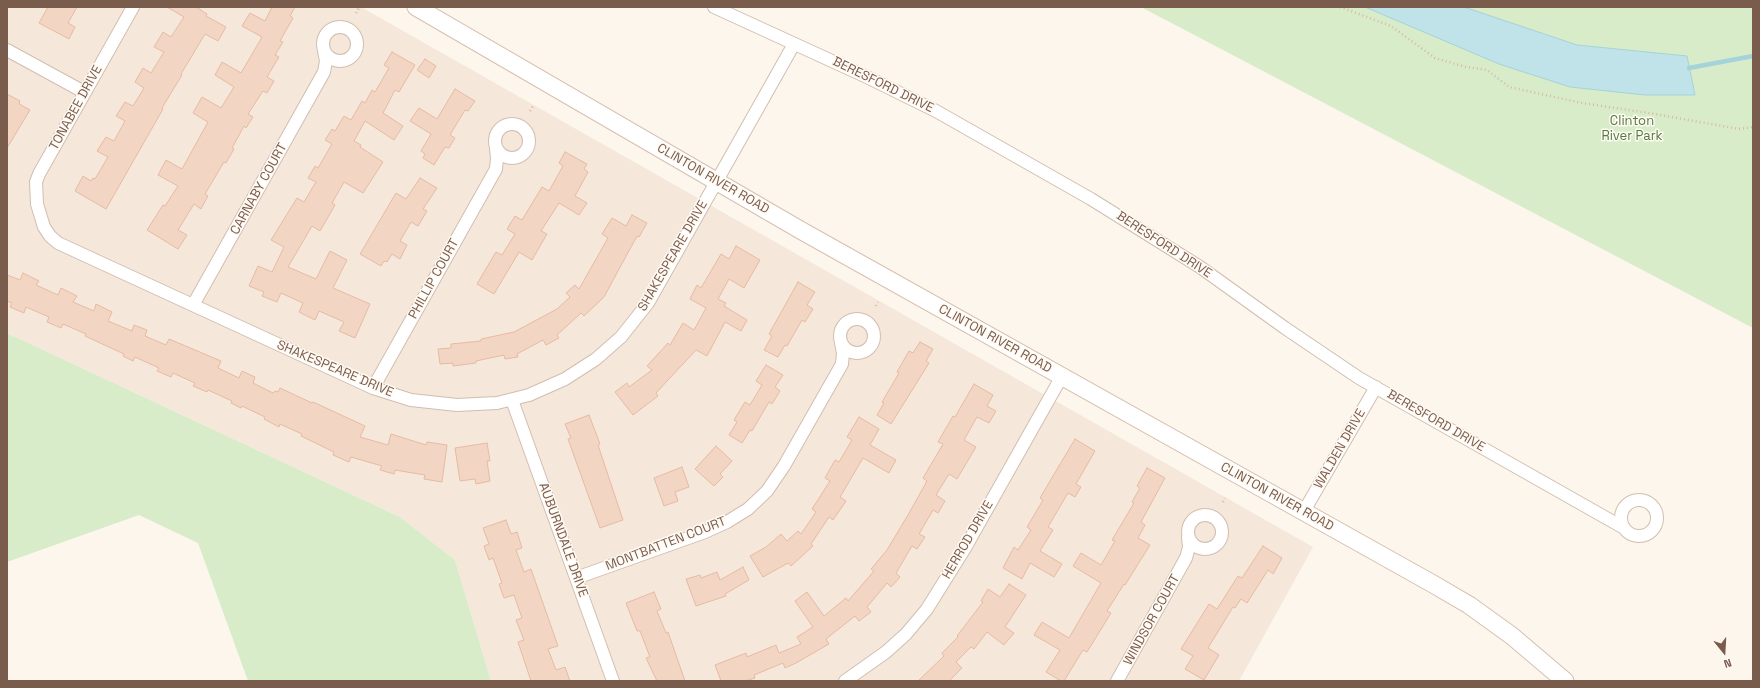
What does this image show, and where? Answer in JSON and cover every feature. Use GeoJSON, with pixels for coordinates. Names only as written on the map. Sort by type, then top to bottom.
{"type":"FeatureCollection","features":[{"type":"Feature","properties":{"kind":"street","name":"TONABEE DRIVE"},"geometry":{"type":"LineString","coordinates":[[40,214],[36,192],[39,174],[133,7]]}},
{"type":"Feature","properties":{"kind":"street","name":"CLINTON RIVER ROAD"},"geometry":{"type":"LineString","coordinates":[[416,7],[802,231],[1304,511],[1469,605],[1512,636],[1565,681]]}},
{"type":"Feature","properties":{"kind":"street","name":"BERESFORD DRIVE"},"geometry":{"type":"LineString","coordinates":[[714,7],[936,111],[1091,199],[1200,267],[1285,328],[1376,387],[1597,513],[1624,528],[1632,535],[1644,536],[1653,529],[1657,518],[1653,508],[1649,504],[1637,501],[1616,511],[1597,513]]}},
{"type":"Feature","properties":{"kind":"street","name":"CARNABY COURT"},"geometry":{"type":"LineString","coordinates":[[193,306],[324,72],[326,61],[323,39],[329,30],[340,26],[351,30],[357,39],[356,50],[348,59],[324,72]]}},
{"type":"Feature","properties":{"kind":"street","name":"SHAKESPEARE DRIVE"},"geometry":{"type":"LineString","coordinates":[[40,214],[44,227],[58,243],[373,388],[410,400],[433,403],[479,404],[512,400],[529,395],[565,379],[596,359],[621,337],[648,303],[794,44]]}},
{"type":"Feature","properties":{"kind":"street"},"geometry":{"type":"LineString","coordinates":[[7,50],[84,92]]}},
{"type":"Feature","properties":{"kind":"street"},"geometry":{"type":"LineString","coordinates":[[324,51],[332,59],[343,61]]}},
{"type":"Feature","properties":{"kind":"street","name":"PHILLIP COURT"},"geometry":{"type":"LineString","coordinates":[[373,388],[496,169],[497,158],[495,136],[502,127],[512,124],[523,127],[529,137],[528,148],[525,153],[496,169]]}},
{"type":"Feature","properties":{"kind":"street"},"geometry":{"type":"LineString","coordinates":[[496,148],[503,156],[515,158]]}},
{"type":"Feature","properties":{"kind":"street","name":"MONTBATTEN COURT"},"geometry":{"type":"LineString","coordinates":[[576,578],[705,532],[727,522],[748,509],[767,491],[784,466],[842,364],[843,353],[840,337],[843,326],[852,319],[863,319],[872,326],[875,336],[870,347],[842,364]]}},
{"type":"Feature","properties":{"kind":"street"},"geometry":{"type":"LineString","coordinates":[[841,343],[849,351],[860,353]]}},
{"type":"Feature","properties":{"kind":"street","name":"HERROD DRIVE"},"geometry":{"type":"LineString","coordinates":[[845,681],[886,652],[906,634],[927,609],[965,548],[1062,376]]}},
{"type":"Feature","properties":{"kind":"street","name":"WALDEN DRIVE"},"geometry":{"type":"LineString","coordinates":[[1304,511],[1376,387]]}},
{"type":"Feature","properties":{"kind":"street","name":"AUBURNDALE DRIVE"},"geometry":{"type":"LineString","coordinates":[[512,400],[613,681]]}},
{"type":"Feature","properties":{"kind":"street"},"geometry":{"type":"LineString","coordinates":[[1624,528],[1621,516],[1627,506]]}},
{"type":"Feature","properties":{"kind":"street","name":"WINDSOR COURT"},"geometry":{"type":"LineString","coordinates":[[1117,681],[1186,558],[1189,547],[1188,525],[1196,517],[1207,514],[1217,519],[1222,529],[1220,540],[1212,548],[1206,549],[1186,558]]}},
{"type":"Feature","properties":{"kind":"street"},"geometry":{"type":"LineString","coordinates":[[1188,537],[1195,546],[1206,549]]}},
{"type":"Feature","properties":{"kind":"path"},"geometry":{"type":"LineString","coordinates":[[1340,7],[1392,26],[1435,58],[1466,67],[1487,70],[1509,87],[1582,103],[1739,129],[1753,127]]}},
{"type":"Feature","properties":{"kind":"path"},"geometry":{"type":"LineString","coordinates":[[356,13],[359,8]]}},
{"type":"Feature","properties":{"kind":"path"},"geometry":{"type":"LineString","coordinates":[[530,111],[533,106]]}},
{"type":"Feature","properties":{"kind":"path"},"geometry":{"type":"LineString","coordinates":[[876,306],[878,302]]}},
{"type":"Feature","properties":{"kind":"path"},"geometry":{"type":"LineString","coordinates":[[1223,502],[1225,498]]}},
{"type":"Feature","properties":{"kind":"shaded area"},"geometry":{"type":"Polygon","coordinates":[[[7,7],[361,7],[1313,547],[1239,681],[491,681],[455,560],[400,517],[7,333],[7,7]]]}},
{"type":"Feature","properties":{"kind":"green space","name":"Clinton River Park"},"geometry":{"type":"Polygon","coordinates":[[[1141,7],[1753,7],[1753,328],[1141,7]]]}},
{"type":"Feature","properties":{"kind":"green space"},"geometry":{"type":"Polygon","coordinates":[[[7,333],[400,517],[455,560],[491,681],[248,681],[198,543],[139,515],[7,562],[7,333]]]}},
{"type":"Feature","properties":{"kind":"water"},"geometry":{"type":"Polygon","coordinates":[[[1365,7],[1464,7],[1577,45],[1687,56],[1695,95],[1645,95],[1570,87],[1499,64],[1365,7]]]}},
{"type":"Feature","properties":{"kind":"building"},"geometry":{"type":"Polygon","coordinates":[[[48,7],[77,7],[68,23],[75,27],[69,39],[39,23],[48,7]]]}},
{"type":"Feature","properties":{"kind":"building"},"geometry":{"type":"Polygon","coordinates":[[[167,7],[196,7],[207,14],[206,16],[226,27],[218,41],[205,34],[106,209],[75,191],[83,176],[91,181],[93,178],[95,179],[108,157],[97,151],[106,137],[114,141],[125,121],[116,116],[125,102],[133,106],[144,88],[135,82],[143,68],[151,73],[164,52],[154,47],[163,32],[171,37],[184,17],[167,7]]]}},
{"type":"Feature","properties":{"kind":"building"},"geometry":{"type":"Polygon","coordinates":[[[272,7],[295,7],[290,16],[293,18],[280,41],[283,42],[275,55],[279,57],[267,77],[274,81],[267,93],[263,91],[248,114],[253,117],[246,128],[244,126],[226,163],[224,162],[205,194],[208,196],[201,209],[194,204],[178,230],[187,235],[178,249],[147,230],[163,205],[165,206],[178,186],[158,175],[166,160],[182,169],[208,122],[193,113],[202,97],[221,108],[234,87],[215,75],[222,62],[241,73],[262,37],[242,26],[250,13],[265,21],[272,7]]]}},
{"type":"Feature","properties":{"kind":"building"},"geometry":{"type":"Polygon","coordinates":[[[392,52],[415,65],[399,92],[395,90],[383,113],[403,126],[394,140],[365,121],[354,141],[361,145],[360,147],[383,162],[363,193],[344,182],[332,203],[335,205],[320,231],[312,226],[288,267],[316,279],[330,251],[347,260],[333,288],[370,304],[355,338],[339,331],[344,322],[319,311],[315,320],[299,312],[303,303],[281,293],[277,302],[262,296],[264,292],[249,286],[258,266],[272,272],[284,247],[271,240],[297,198],[304,202],[316,182],[308,178],[315,166],[318,168],[332,144],[325,140],[332,129],[335,131],[344,116],[351,120],[362,101],[365,103],[372,90],[375,92],[389,68],[384,65],[392,52]]]}},
{"type":"Feature","properties":{"kind":"building"},"geometry":{"type":"Polygon","coordinates":[[[425,59],[436,66],[429,78],[417,70],[425,59]]]}},
{"type":"Feature","properties":{"kind":"building"},"geometry":{"type":"Polygon","coordinates":[[[455,89],[475,101],[468,111],[465,110],[450,135],[455,138],[449,148],[445,147],[434,165],[423,158],[425,154],[421,151],[431,134],[410,121],[419,108],[437,119],[455,89]]]}},
{"type":"Feature","properties":{"kind":"building"},"geometry":{"type":"Polygon","coordinates":[[[7,94],[20,101],[19,104],[30,110],[7,148],[7,94]]]}},
{"type":"Feature","properties":{"kind":"building"},"geometry":{"type":"Polygon","coordinates":[[[565,152],[587,164],[584,169],[588,172],[575,196],[587,203],[579,215],[559,203],[541,231],[547,234],[532,260],[519,252],[494,294],[477,284],[496,252],[502,255],[515,234],[507,229],[515,216],[522,220],[542,187],[549,191],[563,166],[559,163],[565,152]]]}},
{"type":"Feature","properties":{"kind":"building"},"geometry":{"type":"Polygon","coordinates":[[[420,178],[437,188],[423,209],[427,211],[418,226],[411,222],[400,241],[407,245],[400,259],[392,254],[387,262],[384,261],[381,266],[360,254],[396,193],[406,199],[420,178]]]}},
{"type":"Feature","properties":{"kind":"building"},"geometry":{"type":"Polygon","coordinates":[[[632,215],[647,223],[639,237],[637,236],[604,297],[584,316],[581,313],[557,335],[559,338],[546,345],[543,340],[517,354],[518,357],[505,359],[504,355],[476,361],[476,363],[453,366],[453,363],[440,364],[438,349],[451,348],[451,344],[481,341],[481,339],[514,332],[557,309],[570,297],[566,293],[575,285],[579,289],[608,238],[602,234],[612,218],[626,226],[632,215]]]}},
{"type":"Feature","properties":{"kind":"building"},"geometry":{"type":"Polygon","coordinates":[[[736,246],[760,260],[744,288],[729,279],[718,299],[726,303],[724,306],[747,320],[741,331],[725,322],[707,356],[696,350],[656,393],[658,396],[633,415],[615,392],[627,383],[629,387],[652,370],[647,366],[668,343],[670,345],[683,323],[694,330],[706,308],[690,299],[697,285],[701,288],[721,254],[729,259],[736,246]]]}},
{"type":"Feature","properties":{"kind":"building"},"geometry":{"type":"Polygon","coordinates":[[[23,273],[39,281],[36,285],[58,295],[61,288],[77,296],[73,302],[94,311],[96,304],[112,312],[108,321],[132,331],[134,325],[147,330],[145,336],[166,345],[169,339],[221,361],[218,368],[239,378],[242,371],[255,377],[253,383],[273,393],[275,391],[278,392],[280,388],[365,426],[360,437],[388,445],[391,434],[426,445],[427,442],[447,445],[442,482],[424,479],[425,475],[395,470],[394,474],[380,470],[382,466],[351,457],[349,462],[333,455],[334,452],[301,436],[302,434],[280,424],[279,427],[264,419],[265,417],[242,406],[241,408],[231,403],[232,401],[208,390],[207,392],[193,386],[195,383],[173,373],[171,377],[157,371],[159,368],[135,357],[133,361],[123,356],[124,354],[85,336],[86,334],[63,324],[61,328],[47,322],[49,317],[26,307],[24,313],[10,307],[12,303],[7,301],[7,275],[20,280],[23,273]]]}},
{"type":"Feature","properties":{"kind":"building"},"geometry":{"type":"Polygon","coordinates":[[[798,282],[815,292],[807,305],[813,309],[805,322],[802,320],[787,346],[785,345],[778,357],[764,350],[772,336],[769,334],[798,282]]]}},
{"type":"Feature","properties":{"kind":"building"},"geometry":{"type":"Polygon","coordinates":[[[920,342],[933,349],[926,361],[929,363],[891,424],[877,415],[884,403],[882,402],[899,373],[897,372],[909,351],[913,353],[920,342]]]}},
{"type":"Feature","properties":{"kind":"building"},"geometry":{"type":"Polygon","coordinates":[[[766,365],[783,375],[775,387],[780,391],[772,404],[769,402],[752,431],[750,430],[742,443],[729,435],[737,422],[734,420],[745,402],[750,405],[762,385],[756,381],[766,365]]]}},
{"type":"Feature","properties":{"kind":"building"},"geometry":{"type":"Polygon","coordinates":[[[974,384],[993,395],[987,406],[996,411],[989,423],[977,417],[964,440],[976,447],[957,479],[949,474],[936,495],[945,501],[938,513],[933,510],[919,534],[925,537],[917,549],[912,546],[896,573],[900,577],[891,587],[887,583],[867,607],[871,612],[859,621],[855,616],[826,639],[829,644],[796,663],[785,668],[783,663],[754,675],[755,678],[745,681],[721,681],[715,665],[746,653],[747,657],[776,645],[779,653],[801,644],[797,637],[813,627],[795,601],[807,592],[824,616],[846,598],[848,601],[874,571],[871,569],[887,550],[927,481],[923,478],[943,444],[938,442],[953,416],[955,417],[974,384]]]}},
{"type":"Feature","properties":{"kind":"building"},"geometry":{"type":"Polygon","coordinates":[[[589,415],[600,444],[598,445],[623,520],[600,528],[568,439],[571,438],[565,424],[589,415]]]}},
{"type":"Feature","properties":{"kind":"building"},"geometry":{"type":"Polygon","coordinates":[[[859,417],[879,429],[870,445],[896,460],[889,473],[863,458],[840,497],[846,501],[833,520],[829,517],[811,544],[813,546],[791,566],[788,563],[763,577],[750,556],[766,547],[781,534],[787,541],[798,531],[801,534],[816,512],[812,509],[830,481],[825,478],[835,460],[839,462],[852,440],[847,437],[859,417]]]}},
{"type":"Feature","properties":{"kind":"building"},"geometry":{"type":"Polygon","coordinates":[[[1075,439],[1095,451],[1076,484],[1081,487],[1075,497],[1068,493],[1048,527],[1053,530],[1040,551],[1062,564],[1054,577],[1030,563],[1022,579],[1003,568],[1014,547],[1018,550],[1031,530],[1027,527],[1043,500],[1040,498],[1075,439]]]}},
{"type":"Feature","properties":{"kind":"building"},"geometry":{"type":"Polygon","coordinates":[[[487,443],[490,461],[487,461],[490,481],[476,484],[475,479],[460,481],[455,448],[487,443]]]}},
{"type":"Feature","properties":{"kind":"building"},"geometry":{"type":"Polygon","coordinates":[[[716,446],[732,461],[720,474],[723,477],[714,486],[695,469],[716,446]]]}},
{"type":"Feature","properties":{"kind":"building"},"geometry":{"type":"Polygon","coordinates":[[[682,467],[689,487],[675,492],[678,501],[664,506],[654,478],[682,467]]]}},
{"type":"Feature","properties":{"kind":"building"},"geometry":{"type":"Polygon","coordinates":[[[1147,468],[1165,478],[1141,522],[1145,525],[1138,538],[1150,545],[1107,611],[1111,613],[1087,652],[1083,650],[1064,681],[1061,681],[1046,672],[1060,650],[1034,635],[1042,622],[1069,638],[1101,583],[1073,566],[1081,553],[1101,565],[1115,541],[1112,540],[1134,503],[1132,502],[1140,488],[1137,486],[1147,468]]]}},
{"type":"Feature","properties":{"kind":"building"},"geometry":{"type":"Polygon","coordinates":[[[506,520],[511,534],[517,532],[522,548],[516,550],[524,572],[531,569],[558,646],[548,649],[556,670],[565,667],[570,681],[531,681],[518,642],[524,640],[516,620],[522,618],[514,595],[504,598],[499,584],[502,583],[493,558],[489,560],[484,546],[489,544],[483,528],[506,520]]]}},
{"type":"Feature","properties":{"kind":"building"},"geometry":{"type":"Polygon","coordinates":[[[1263,546],[1282,558],[1273,574],[1268,570],[1247,603],[1241,599],[1235,608],[1233,607],[1208,648],[1219,655],[1204,680],[1185,669],[1193,656],[1181,649],[1209,604],[1217,609],[1238,576],[1242,578],[1263,546]]]}},
{"type":"Feature","properties":{"kind":"building"},"geometry":{"type":"Polygon","coordinates":[[[743,567],[749,580],[725,594],[726,596],[696,606],[686,579],[700,575],[701,578],[717,572],[720,580],[743,567]]]}},
{"type":"Feature","properties":{"kind":"building"},"geometry":{"type":"Polygon","coordinates":[[[1009,584],[1026,595],[1005,627],[1014,633],[1004,645],[987,632],[974,649],[971,647],[956,662],[962,668],[949,681],[918,681],[944,656],[942,653],[958,637],[957,636],[983,602],[981,601],[988,589],[1000,597],[1009,584]]]}},
{"type":"Feature","properties":{"kind":"building"},"geometry":{"type":"Polygon","coordinates":[[[654,592],[661,609],[657,611],[666,633],[668,632],[685,681],[657,681],[646,658],[650,657],[640,631],[637,631],[626,603],[654,592]]]}},
{"type":"Feature","properties":{"kind":"waterway"},"geometry":{"type":"LineString","coordinates":[[1689,68],[1753,56]]}}]}
